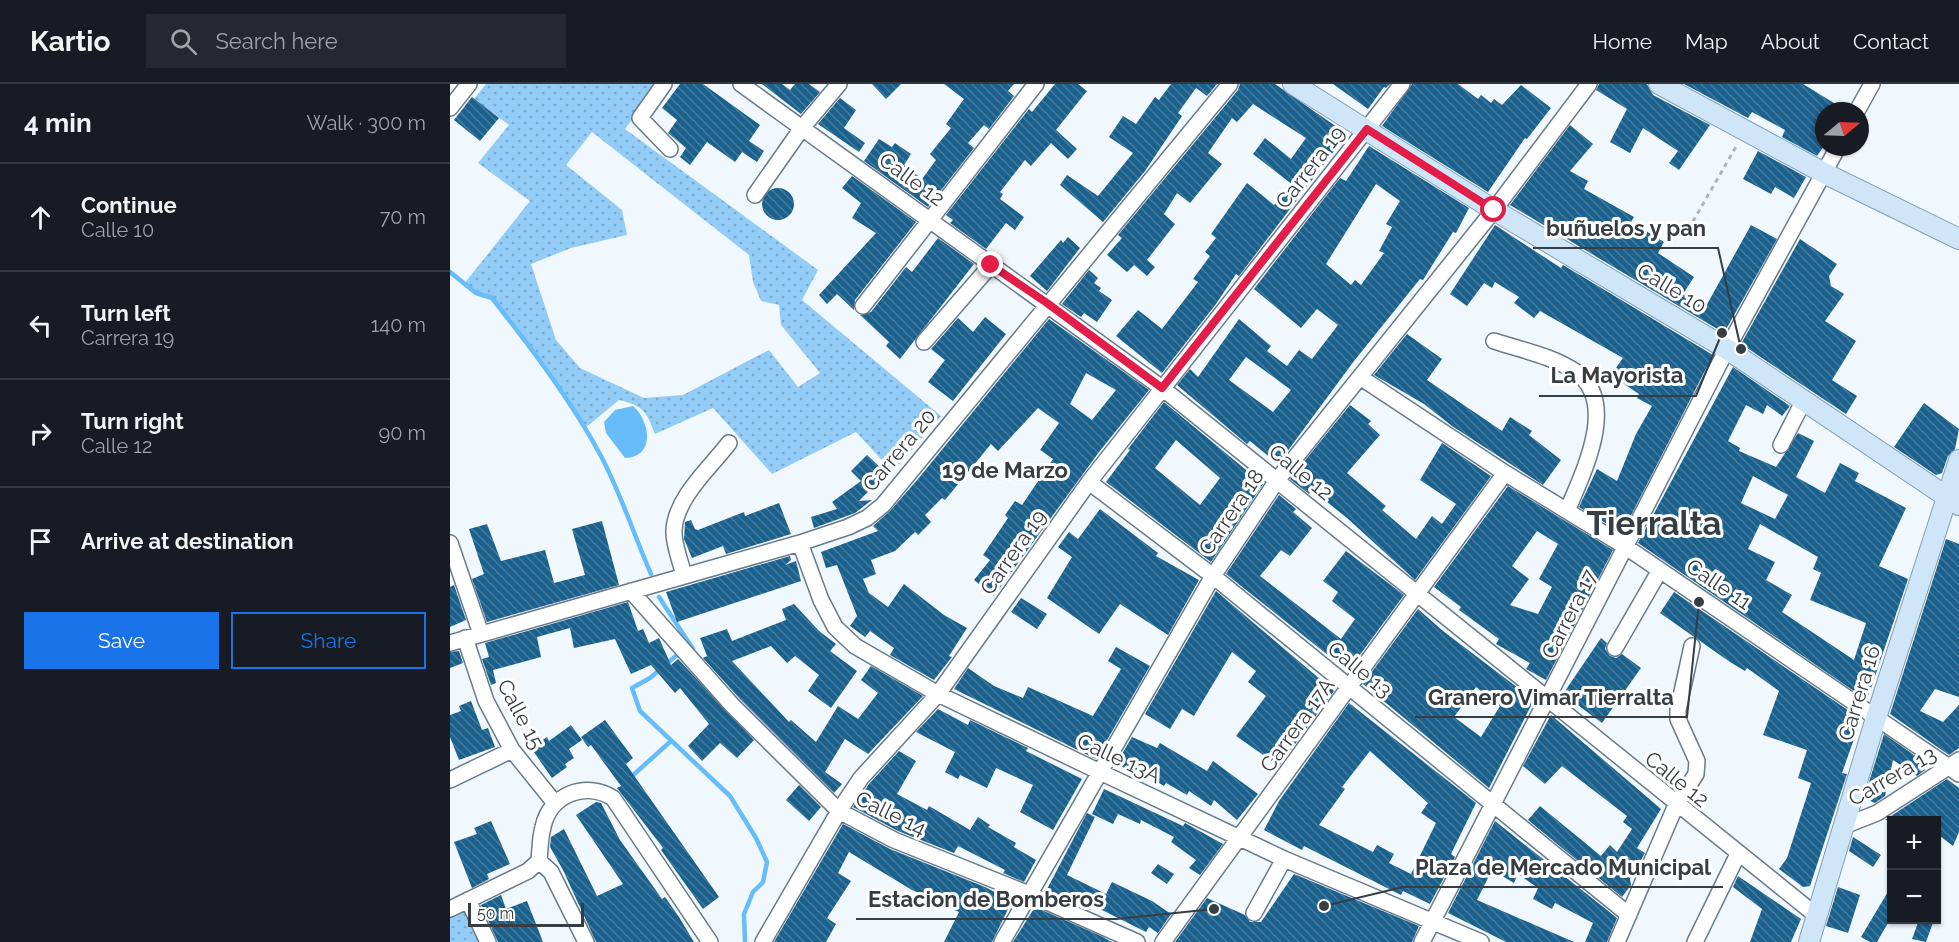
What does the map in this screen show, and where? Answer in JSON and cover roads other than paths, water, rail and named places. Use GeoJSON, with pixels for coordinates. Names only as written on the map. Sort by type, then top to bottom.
{"type":"FeatureCollection","features":[{"type":"Feature","properties":{"kind":"main road","name":"Calle 10"},"geometry":{"type":"LineString","coordinates":[[1293,84],[1494,210],[1727,349],[1953,501]]}},
{"type":"Feature","properties":{"kind":"main road"},"geometry":{"type":"LineString","coordinates":[[1659,84],[1824,173],[1959,239]]}},
{"type":"Feature","properties":{"kind":"main road","name":"Carrera 16"},"geometry":{"type":"LineString","coordinates":[[1809,942],[1876,718],[1953,501],[1959,460]]}},
{"type":"Feature","properties":{"kind":"street"},"geometry":{"type":"LineString","coordinates":[[450,108],[469,84]]}},
{"type":"Feature","properties":{"kind":"street"},"geometry":{"type":"LineString","coordinates":[[664,84],[640,118],[670,149]]}},
{"type":"Feature","properties":{"kind":"street","name":"Calle 12"},"geometry":{"type":"LineString","coordinates":[[741,84],[1162,388],[1278,479],[1548,702],[1817,916]]}},
{"type":"Feature","properties":{"kind":"street"},"geometry":{"type":"LineString","coordinates":[[755,195],[802,128],[839,84]]}},
{"type":"Feature","properties":{"kind":"street"},"geometry":{"type":"LineString","coordinates":[[863,306],[929,218],[1036,84]]}},
{"type":"Feature","properties":{"kind":"street","name":"Carrera 20"},"geometry":{"type":"LineString","coordinates":[[457,641],[800,543],[867,518],[882,505],[1230,84]]}},
{"type":"Feature","properties":{"kind":"street","name":"Carrera 19"},"geometry":{"type":"LineString","coordinates":[[763,942],[839,811],[861,778],[938,694],[1089,482],[1402,84]]}},
{"type":"Feature","properties":{"kind":"street","name":"Carrera 18"},"geometry":{"type":"LineString","coordinates":[[1002,942],[1213,576],[1278,479],[1494,210],[1589,84]]}},
{"type":"Feature","properties":{"kind":"street"},"geometry":{"type":"LineString","coordinates":[[1862,102],[1872,84]]}},
{"type":"Feature","properties":{"kind":"street","name":"Carrera 17"},"geometry":{"type":"LineString","coordinates":[[1422,942],[1548,702],[1727,349],[1833,156]]}},
{"type":"Feature","properties":{"kind":"street"},"geometry":{"type":"LineString","coordinates":[[924,342],[991,265]]}},
{"type":"Feature","properties":{"kind":"street"},"geometry":{"type":"LineString","coordinates":[[1494,341],[1562,363],[1588,382],[1595,395],[1597,408],[1587,464],[1567,511]]}},
{"type":"Feature","properties":{"kind":"street","name":"Calle 11"},"geometry":{"type":"LineString","coordinates":[[1360,377],[1505,473],[1626,547],[1876,718],[1956,767]]}},
{"type":"Feature","properties":{"kind":"street"},"geometry":{"type":"LineString","coordinates":[[1780,445],[1804,400]]}},
{"type":"Feature","properties":{"kind":"street"},"geometry":{"type":"LineString","coordinates":[[684,576],[674,532],[680,506],[729,443]]}},
{"type":"Feature","properties":{"kind":"street","name":"Carrera 17A"},"geometry":{"type":"LineString","coordinates":[[1163,942],[1241,839],[1505,473]]}},
{"type":"Feature","properties":{"kind":"street","name":"Calle 13"},"geometry":{"type":"LineString","coordinates":[[1089,482],[1213,576],[1629,915]]}},
{"type":"Feature","properties":{"kind":"street"},"geometry":{"type":"LineString","coordinates":[[450,543],[481,634]]}},
{"type":"Feature","properties":{"kind":"street","name":"Calle 13A"},"geometry":{"type":"LineString","coordinates":[[800,543],[821,600],[835,627],[855,646],[938,694],[1241,839],[1480,942]]}},
{"type":"Feature","properties":{"kind":"street"},"geometry":{"type":"LineString","coordinates":[[1615,648],[1660,570]]}},
{"type":"Feature","properties":{"kind":"street","name":"Calle 14"},"geometry":{"type":"LineString","coordinates":[[631,591],[732,705],[839,811],[894,840],[1029,894],[1137,942]]}},
{"type":"Feature","properties":{"kind":"street","name":"Calle 15"},"geometry":{"type":"LineString","coordinates":[[457,641],[512,750],[554,802]]}},
{"type":"Feature","properties":{"kind":"street"},"geometry":{"type":"LineString","coordinates":[[1617,942],[1676,805],[1686,793],[1696,774],[1697,761],[1678,719],[1692,646]]}},
{"type":"Feature","properties":{"kind":"street"},"geometry":{"type":"LineString","coordinates":[[450,780],[512,750]]}},
{"type":"Feature","properties":{"kind":"street","name":"Carrera 13"},"geometry":{"type":"LineString","coordinates":[[1845,825],[1877,813],[1956,767]]}},
{"type":"Feature","properties":{"kind":"street"},"geometry":{"type":"LineString","coordinates":[[450,909],[528,871],[539,861],[543,825],[554,802],[576,791],[600,790],[613,798],[710,942]]}},
{"type":"Feature","properties":{"kind":"street"},"geometry":{"type":"LineString","coordinates":[[1695,942],[1738,854]]}},
{"type":"Feature","properties":{"kind":"street"},"geometry":{"type":"LineString","coordinates":[[1254,913],[1284,859]]}},
{"type":"Feature","properties":{"kind":"street"},"geometry":{"type":"LineString","coordinates":[[539,861],[551,872],[586,942]]}},
{"type":"Feature","properties":{"kind":"street"},"geometry":{"type":"LineString","coordinates":[[468,900],[488,942]]}},
{"type":"Feature","properties":{"kind":"waterway"},"geometry":{"type":"LineString","coordinates":[[450,272],[476,293],[492,298],[564,395],[608,470],[651,574]]}},
{"type":"Feature","properties":{"kind":"waterway"},"geometry":{"type":"LineString","coordinates":[[659,597],[693,649]]}},
{"type":"Feature","properties":{"kind":"waterway"},"geometry":{"type":"LineString","coordinates":[[677,655],[650,678],[632,688],[640,711],[730,796],[756,838],[767,862],[763,882],[753,892],[744,914],[745,942]]}},
{"type":"Feature","properties":{"kind":"waterway"},"geometry":{"type":"LineString","coordinates":[[631,777],[671,741]]}},
{"type":"Feature","properties":{"kind":"place","name":"La Mayorista"},"geometry":{"type":"Point","coordinates":[1722,333]}},
{"type":"Feature","properties":{"kind":"place","name":"buñuelos y pan"},"geometry":{"type":"Point","coordinates":[1741,349]}},
{"type":"Feature","properties":{"kind":"place","name":"Granero Vimar Tierralta"},"geometry":{"type":"Point","coordinates":[1699,602]}},
{"type":"Feature","properties":{"kind":"place","name":"Plaza de Mercado Municipal"},"geometry":{"type":"Point","coordinates":[1324,906]}},
{"type":"Feature","properties":{"kind":"place","name":"Estacion de Bomberos"},"geometry":{"type":"Point","coordinates":[1214,909]}},
{"type":"Feature","properties":{"kind":"district","name":"19 de Marzo"},"geometry":{"type":"Point","coordinates":[1005,470]}},
{"type":"Feature","properties":{"kind":"district","name":"Tierralta"},"geometry":{"type":"Point","coordinates":[1654,523]}}]}
